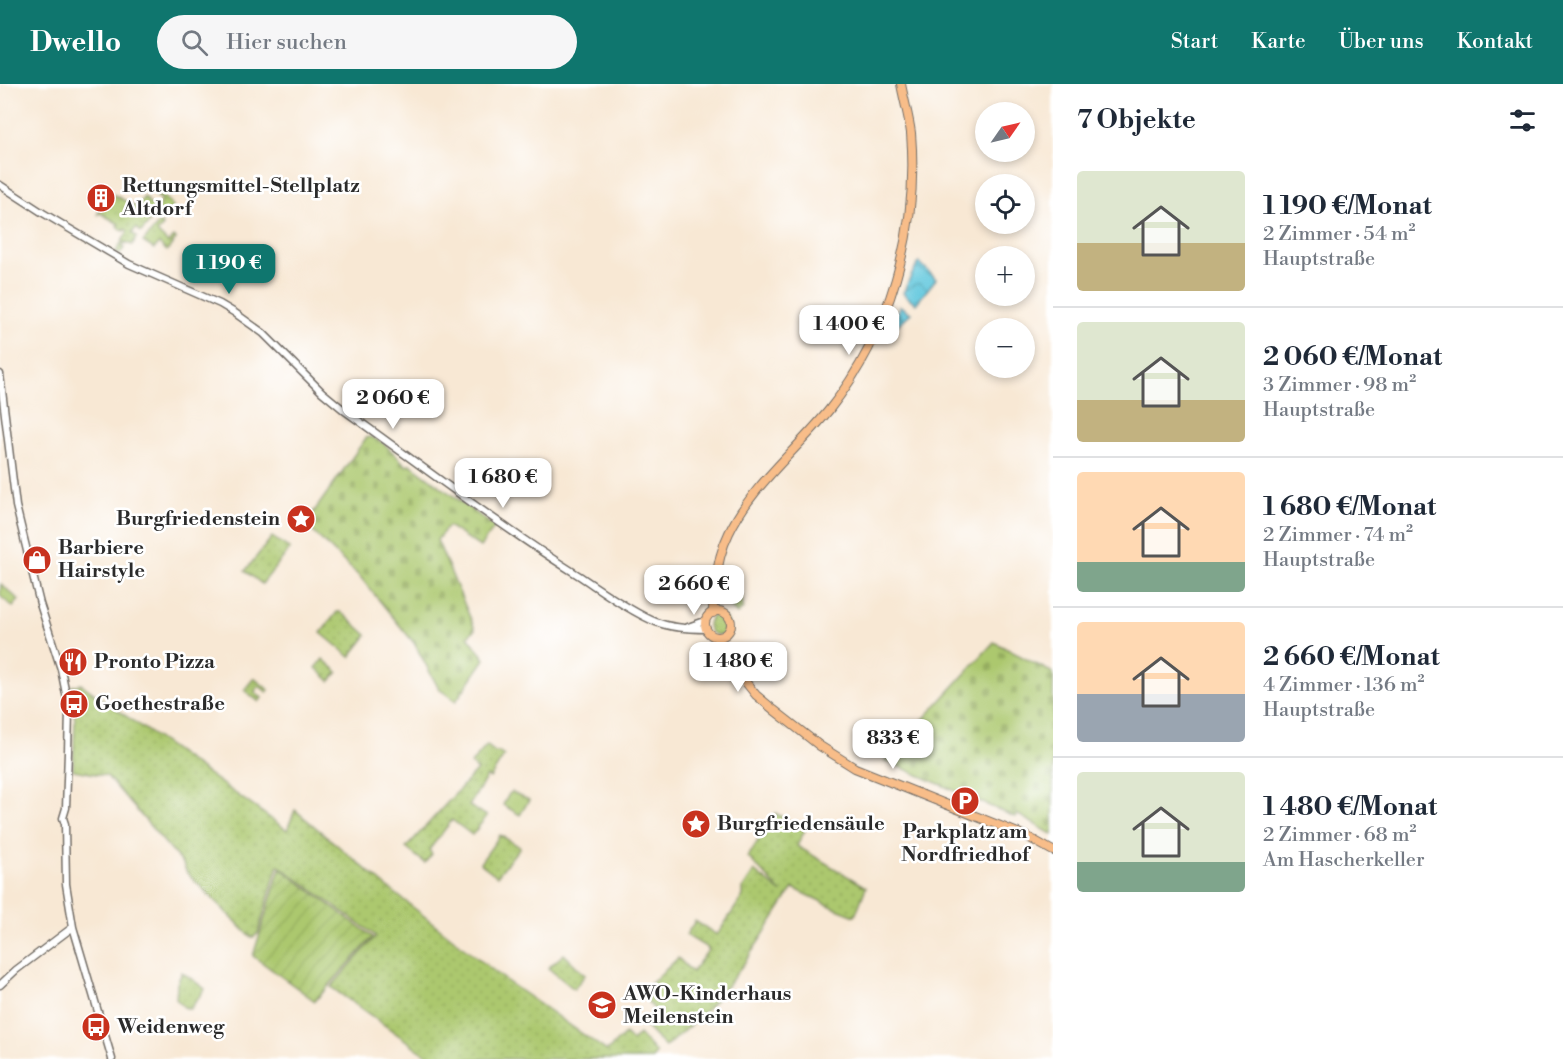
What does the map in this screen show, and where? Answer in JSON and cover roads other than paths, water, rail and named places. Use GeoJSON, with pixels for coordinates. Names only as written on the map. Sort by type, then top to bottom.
{"type":"FeatureCollection","features":[{"type":"Feature","properties":{"kind":"main road"},"geometry":{"type":"LineString","coordinates":[[716,612],[715,590],[723,546],[732,528],[757,490],[820,420],[846,386],[872,342],[890,299],[908,223],[912,178],[910,131],[901,84]]}},
{"type":"Feature","properties":{"kind":"main road"},"geometry":{"type":"LineString","coordinates":[[716,612],[726,615],[730,621],[730,628],[720,636],[710,635],[706,625],[708,616],[716,612]]}},
{"type":"Feature","properties":{"kind":"main road"},"geometry":{"type":"LineString","coordinates":[[720,636],[734,665],[750,689],[820,746],[855,768],[1028,837],[1053,851]]}},
{"type":"Feature","properties":{"kind":"street"},"geometry":{"type":"LineString","coordinates":[[0,185],[129,264],[236,312],[263,333],[340,407],[511,530],[643,615],[666,625],[684,628],[706,625]]}},
{"type":"Feature","properties":{"kind":"street"},"geometry":{"type":"LineString","coordinates":[[0,374],[16,506],[40,604],[61,669],[69,711],[66,808],[63,818],[66,884],[73,927],[112,1059]]}},
{"type":"Feature","properties":{"kind":"street"},"geometry":{"type":"LineString","coordinates":[[0,986],[33,957],[73,927]]}},
{"type":"Feature","properties":{"kind":"water"},"geometry":{"type":"Polygon","coordinates":[[[919,262],[936,279],[916,304],[903,293],[919,262]]]}},
{"type":"Feature","properties":{"kind":"water"},"geometry":{"type":"Polygon","coordinates":[[[900,306],[911,313],[893,329],[890,328],[900,306]]]}},
{"type":"Feature","properties":{"kind":"place","name":"Rettungsmittel-Stellplatz Altdorf"},"geometry":{"type":"Point","coordinates":[101,198]}},
{"type":"Feature","properties":{"kind":"place","name":"Burgfriedenstein"},"geometry":{"type":"Point","coordinates":[301,519]}},
{"type":"Feature","properties":{"kind":"place","name":"Barbiere Hairstyle"},"geometry":{"type":"Point","coordinates":[37,560]}},
{"type":"Feature","properties":{"kind":"place","name":"Pronto Pizza"},"geometry":{"type":"Point","coordinates":[73,662]}},
{"type":"Feature","properties":{"kind":"place","name":"Goethestraße"},"geometry":{"type":"Point","coordinates":[74,704]}},
{"type":"Feature","properties":{"kind":"place","name":"Parkplatz am Nordfriedhof"},"geometry":{"type":"Point","coordinates":[965,801]}},
{"type":"Feature","properties":{"kind":"place","name":"Burgfriedensäule"},"geometry":{"type":"Point","coordinates":[696,824]}},
{"type":"Feature","properties":{"kind":"place","name":"AWO-Kinderhaus Meilenstein"},"geometry":{"type":"Point","coordinates":[602,1005]}},
{"type":"Feature","properties":{"kind":"place","name":"Weidenweg"},"geometry":{"type":"Point","coordinates":[96,1027]}}]}
